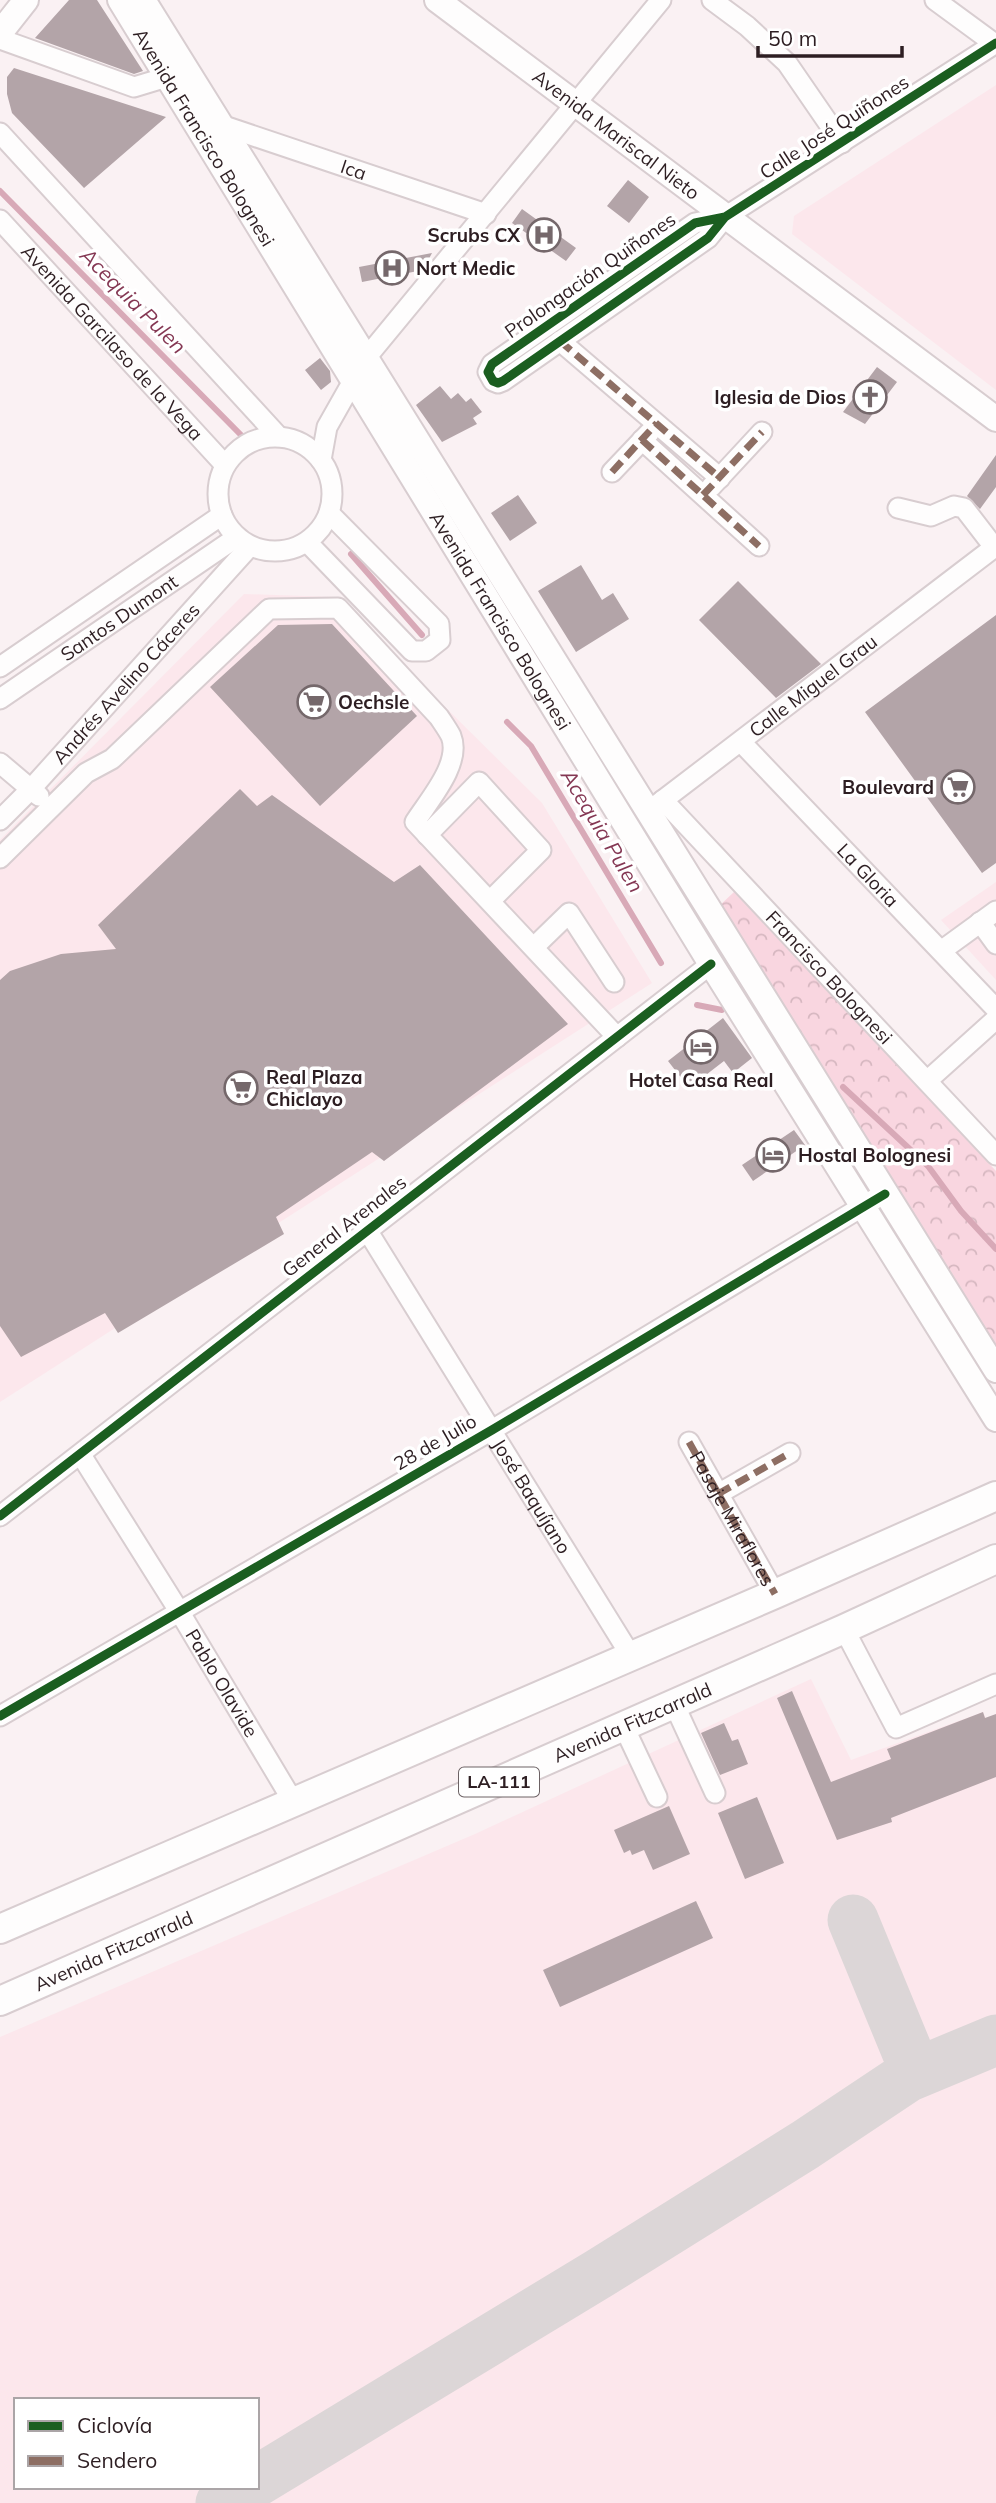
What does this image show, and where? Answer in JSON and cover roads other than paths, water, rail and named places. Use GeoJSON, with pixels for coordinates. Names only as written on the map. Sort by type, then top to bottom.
{"type":"FeatureCollection","features":[{"type":"Feature","properties":{"kind":"highway"},"geometry":{"type":"LineString","coordinates":[[0,1929],[996,1496]]}},
{"type":"Feature","properties":{"kind":"highway","name":"Avenida Fitzcarrald"},"geometry":{"type":"LineString","coordinates":[[0,2001],[624,1727],[996,1559]]}},
{"type":"Feature","properties":{"kind":"main road"},"geometry":{"type":"LineString","coordinates":[[0,33],[26,0]]}},
{"type":"Feature","properties":{"kind":"main road","name":"Avenida Francisco Bolognesi"},"geometry":{"type":"LineString","coordinates":[[120,0],[167,77],[360,368],[656,806],[886,1194],[996,1370]]}},
{"type":"Feature","properties":{"kind":"main road","name":"Avenida Francisco Bolognesi"},"geometry":{"type":"LineString","coordinates":[[143,0],[221,125],[628,826],[711,964],[996,1419]]}},
{"type":"Feature","properties":{"kind":"main road","name":"Avenida Mariscal Nieto"},"geometry":{"type":"LineString","coordinates":[[437,0],[996,419]]}},
{"type":"Feature","properties":{"kind":"street"},"geometry":{"type":"LineString","coordinates":[[300,442],[661,0]]}},
{"type":"Feature","properties":{"kind":"street"},"geometry":{"type":"LineString","coordinates":[[712,0],[747,26],[787,63],[842,143]]}},
{"type":"Feature","properties":{"kind":"street"},"geometry":{"type":"LineString","coordinates":[[935,0],[995,43]]}},
{"type":"Feature","properties":{"kind":"street"},"geometry":{"type":"LineString","coordinates":[[0,39],[134,87],[167,77]]}},
{"type":"Feature","properties":{"kind":"street","name":"Calle José Quiñones"},"geometry":{"type":"LineString","coordinates":[[725,217],[995,43]]}},
{"type":"Feature","properties":{"kind":"street","name":"Ica"},"geometry":{"type":"LineString","coordinates":[[221,125],[486,214]]}},
{"type":"Feature","properties":{"kind":"street"},"geometry":{"type":"LineString","coordinates":[[0,134],[278,436]]}},
{"type":"Feature","properties":{"kind":"street","name":"Prolongación Quiñones"},"geometry":{"type":"LineString","coordinates":[[725,217],[708,238],[503,381],[498,383],[489,377],[492,364],[695,223],[725,217]]}},
{"type":"Feature","properties":{"kind":"street","name":"Avenida Garcilaso de la Vega"},"geometry":{"type":"LineString","coordinates":[[0,220],[225,465]]}},
{"type":"Feature","properties":{"kind":"street"},"geometry":{"type":"LineString","coordinates":[[560,341],[720,478]]}},
{"type":"Feature","properties":{"kind":"street"},"geometry":{"type":"LineString","coordinates":[[321,460],[327,428],[360,368]]}},
{"type":"Feature","properties":{"kind":"street"},"geometry":{"type":"LineString","coordinates":[[612,472],[657,424]]}},
{"type":"Feature","properties":{"kind":"street"},"geometry":{"type":"LineString","coordinates":[[703,495],[762,432]]}},
{"type":"Feature","properties":{"kind":"street"},"geometry":{"type":"LineString","coordinates":[[278,436],[300,442],[321,460],[330,476],[330,513],[321,529],[307,542],[293,549],[264,551],[243,541],[222,515],[218,499],[219,481],[225,465],[235,452],[248,443],[278,436]]}},
{"type":"Feature","properties":{"kind":"street"},"geometry":{"type":"LineString","coordinates":[[642,440],[759,546]]}},
{"type":"Feature","properties":{"kind":"street"},"geometry":{"type":"LineString","coordinates":[[898,508],[931,516],[954,506],[964,508],[995,547]]}},
{"type":"Feature","properties":{"kind":"street"},"geometry":{"type":"LineString","coordinates":[[307,542],[412,651],[426,651],[440,640],[439,624],[330,513]]}},
{"type":"Feature","properties":{"kind":"street","name":"Santos Dumont"},"geometry":{"type":"LineString","coordinates":[[0,667],[222,515]]}},
{"type":"Feature","properties":{"kind":"street","name":"Santos Dumont"},"geometry":{"type":"LineString","coordinates":[[0,699],[243,541]]}},
{"type":"Feature","properties":{"kind":"street","name":"Andrés Avelino Cáceres"},"geometry":{"type":"LineString","coordinates":[[0,820],[30,790],[243,541]]}},
{"type":"Feature","properties":{"kind":"street","name":"Calle Miguel Grau"},"geometry":{"type":"LineString","coordinates":[[628,826],[995,547]]}},
{"type":"Feature","properties":{"kind":"street"},"geometry":{"type":"LineString","coordinates":[[0,858],[86,773],[112,759],[269,609],[338,608],[439,717],[452,737],[454,757],[450,768],[415,822],[617,1037]]}},
{"type":"Feature","properties":{"kind":"street","name":"La Gloria"},"geometry":{"type":"LineString","coordinates":[[741,742],[996,1009]]}},
{"type":"Feature","properties":{"kind":"street"},"geometry":{"type":"LineString","coordinates":[[0,763],[30,790],[52,805]]}},
{"type":"Feature","properties":{"kind":"street"},"geometry":{"type":"LineString","coordinates":[[427,835],[479,782],[541,850],[490,901]]}},
{"type":"Feature","properties":{"kind":"street","name":"Francisco Bolognesi"},"geometry":{"type":"LineString","coordinates":[[656,806],[927,1080],[996,1156]]}},
{"type":"Feature","properties":{"kind":"street"},"geometry":{"type":"LineString","coordinates":[[534,947],[569,913],[614,982]]}},
{"type":"Feature","properties":{"kind":"street"},"geometry":{"type":"LineString","coordinates":[[941,951],[988,916],[996,944]]}},
{"type":"Feature","properties":{"kind":"street","name":"General Arenales"},"geometry":{"type":"LineString","coordinates":[[0,1516],[711,964]]}},
{"type":"Feature","properties":{"kind":"street"},"geometry":{"type":"LineString","coordinates":[[927,1080],[996,1020]]}},
{"type":"Feature","properties":{"kind":"street","name":"28 de Julio"},"geometry":{"type":"LineString","coordinates":[[0,1716],[492,1430],[886,1194]]}},
{"type":"Feature","properties":{"kind":"street","name":"José Baquíjano"},"geometry":{"type":"LineString","coordinates":[[367,1230],[631,1656]]}},
{"type":"Feature","properties":{"kind":"street","name":"Pasaje Miraflores"},"geometry":{"type":"LineString","coordinates":[[689,1442],[775,1594]]}},
{"type":"Feature","properties":{"kind":"street"},"geometry":{"type":"LineString","coordinates":[[718,1494],[790,1453]]}},
{"type":"Feature","properties":{"kind":"street","name":"Pablo Olavide"},"geometry":{"type":"LineString","coordinates":[[81,1455],[294,1803]]}},
{"type":"Feature","properties":{"kind":"street"},"geometry":{"type":"LineString","coordinates":[[844,1629],[896,1728],[996,1684]]}},
{"type":"Feature","properties":{"kind":"street"},"geometry":{"type":"LineString","coordinates":[[674,1704],[715,1793]]}},
{"type":"Feature","properties":{"kind":"street"},"geometry":{"type":"LineString","coordinates":[[624,1727],[657,1797]]}},
{"type":"Feature","properties":{"kind":"waterway","name":"Acequia Pulen"},"geometry":{"type":"LineString","coordinates":[[0,191],[241,435]]}},
{"type":"Feature","properties":{"kind":"waterway","name":"Acequia Pulen"},"geometry":{"type":"LineString","coordinates":[[351,554],[422,635]]}},
{"type":"Feature","properties":{"kind":"waterway","name":"Acequia Pulen"},"geometry":{"type":"LineString","coordinates":[[507,722],[531,746],[661,963]]}},
{"type":"Feature","properties":{"kind":"waterway","name":"Acequia Pulen"},"geometry":{"type":"LineString","coordinates":[[697,1005],[722,1010]]}},
{"type":"Feature","properties":{"kind":"waterway","name":"Acequia Pulen"},"geometry":{"type":"LineString","coordinates":[[843,1087],[928,1166],[961,1211],[996,1249]]}},
{"type":"Feature","properties":{"kind":"place","name":"Scrubs CX"},"geometry":{"type":"Point","coordinates":[544,235]}},
{"type":"Feature","properties":{"kind":"place","name":"Nort Medic"},"geometry":{"type":"Point","coordinates":[392,268]}},
{"type":"Feature","properties":{"kind":"place","name":"Iglesia de Dios"},"geometry":{"type":"Point","coordinates":[870,397]}},
{"type":"Feature","properties":{"kind":"place","name":"Oechsle"},"geometry":{"type":"Point","coordinates":[314,702]}},
{"type":"Feature","properties":{"kind":"place","name":"Boulevard"},"geometry":{"type":"Point","coordinates":[958,787]}},
{"type":"Feature","properties":{"kind":"place","name":"Hotel Casa Real"},"geometry":{"type":"Point","coordinates":[701,1047]}},
{"type":"Feature","properties":{"kind":"place","name":"Real Plaza Chiclayo"},"geometry":{"type":"Point","coordinates":[241,1088]}},
{"type":"Feature","properties":{"kind":"place","name":"Hostal Bolognesi"},"geometry":{"type":"Point","coordinates":[773,1155]}}]}
